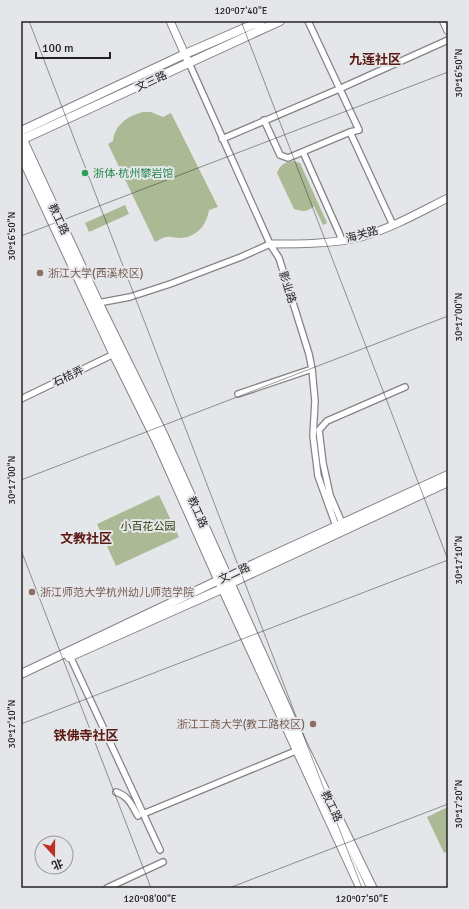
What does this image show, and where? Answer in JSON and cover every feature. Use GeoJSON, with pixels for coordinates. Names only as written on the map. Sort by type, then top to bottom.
{"type":"FeatureCollection","features":[{"type":"Feature","properties":{"kind":"main road","name":"文三路"},"geometry":{"type":"LineString","coordinates":[[21,137],[185,54],[260,21]]}},
{"type":"Feature","properties":{"kind":"main road","name":"文三路"},"geometry":{"type":"LineString","coordinates":[[21,137],[280,21]]}},
{"type":"Feature","properties":{"kind":"main road"},"geometry":{"type":"LineString","coordinates":[[444,21],[448,30]]}},
{"type":"Feature","properties":{"kind":"main road","name":"教工路"},"geometry":{"type":"LineString","coordinates":[[21,137],[98,303],[164,437],[298,750],[361,888]]}},
{"type":"Feature","properties":{"kind":"main road","name":"教工路"},"geometry":{"type":"LineString","coordinates":[[21,154],[114,354],[372,888]]}},
{"type":"Feature","properties":{"kind":"main road","name":"文二路"},"geometry":{"type":"LineString","coordinates":[[225,582],[339,524],[448,475]]}},
{"type":"Feature","properties":{"kind":"main road","name":"文二路"},"geometry":{"type":"LineString","coordinates":[[21,679],[225,582],[448,482]]}},
{"type":"Feature","properties":{"kind":"main road","name":"文二路"},"geometry":{"type":"LineString","coordinates":[[21,674],[69,655]]}},
{"type":"Feature","properties":{"kind":"street"},"geometry":{"type":"LineString","coordinates":[[170,21],[189,63]]}},
{"type":"Feature","properties":{"kind":"street"},"geometry":{"type":"LineString","coordinates":[[264,120],[280,155],[288,158],[350,132],[359,130],[308,21]]}},
{"type":"Feature","properties":{"kind":"street"},"geometry":{"type":"LineString","coordinates":[[222,139],[448,40]]}},
{"type":"Feature","properties":{"kind":"street","name":"影业路"},"geometry":{"type":"LineString","coordinates":[[189,63],[270,244],[279,258],[309,354],[312,369],[315,401],[313,436],[318,476],[339,524]]}},
{"type":"Feature","properties":{"kind":"street"},"geometry":{"type":"LineString","coordinates":[[350,132],[393,225]]}},
{"type":"Feature","properties":{"kind":"street"},"geometry":{"type":"LineString","coordinates":[[303,152],[340,235],[340,240]]}},
{"type":"Feature","properties":{"kind":"street","name":"海关路"},"geometry":{"type":"LineString","coordinates":[[270,244],[304,244],[360,237],[393,225],[448,198]]}},
{"type":"Feature","properties":{"kind":"street"},"geometry":{"type":"LineString","coordinates":[[98,303],[130,297],[170,284],[241,257],[270,244]]}},
{"type":"Feature","properties":{"kind":"street","name":"石桔弄"},"geometry":{"type":"LineString","coordinates":[[21,399],[114,354]]}},
{"type":"Feature","properties":{"kind":"street"},"geometry":{"type":"LineString","coordinates":[[238,394],[312,369]]}},
{"type":"Feature","properties":{"kind":"street"},"geometry":{"type":"LineString","coordinates":[[339,524],[330,495],[323,463],[319,430],[327,421],[405,387]]}},
{"type":"Feature","properties":{"kind":"street"},"geometry":{"type":"LineString","coordinates":[[69,655],[141,815],[160,850]]}},
{"type":"Feature","properties":{"kind":"street"},"geometry":{"type":"LineString","coordinates":[[141,815],[298,750]]}},
{"type":"Feature","properties":{"kind":"street"},"geometry":{"type":"LineString","coordinates":[[116,792],[129,799],[141,815]]}},
{"type":"Feature","properties":{"kind":"street"},"geometry":{"type":"LineString","coordinates":[[109,888],[163,862]]}},
{"type":"Feature","properties":{"kind":"green space"},"geometry":{"type":"Polygon","coordinates":[[[143,112],[151,112],[163,117],[171,113],[218,207],[209,210],[206,221],[200,230],[186,237],[166,237],[155,242],[108,144],[113,141],[119,125],[127,118],[143,112]]]}},
{"type":"Feature","properties":{"kind":"green space"},"geometry":{"type":"Polygon","coordinates":[[[293,161],[300,163],[327,223],[323,225],[314,206],[307,211],[294,209],[277,173],[283,164],[293,161]]]}},
{"type":"Feature","properties":{"kind":"green space"},"geometry":{"type":"Polygon","coordinates":[[[125,205],[129,214],[89,232],[85,223],[125,205]]]}},
{"type":"Feature","properties":{"kind":"green space","name":"小百花公园"},"geometry":{"type":"Polygon","coordinates":[[[159,495],[179,537],[116,566],[97,524],[159,495]]]}},
{"type":"Feature","properties":{"kind":"green space"},"geometry":{"type":"Polygon","coordinates":[[[448,807],[448,851],[444,853],[427,817],[448,807]]]}},
{"type":"Feature","properties":{"kind":"place","name":"浙体·杭州攀岩馆"},"geometry":{"type":"Point","coordinates":[85,173]}},
{"type":"Feature","properties":{"kind":"place","name":"浙江大学(西溪校区)"},"geometry":{"type":"Point","coordinates":[40,273]}},
{"type":"Feature","properties":{"kind":"place","name":"浙江师范大学杭州幼儿师范学院"},"geometry":{"type":"Point","coordinates":[32,592]}},
{"type":"Feature","properties":{"kind":"place","name":"浙江工商大学(教工路校区)"},"geometry":{"type":"Point","coordinates":[313,724]}},
{"type":"Feature","properties":{"kind":"district","name":"九莲社区"},"geometry":{"type":"Point","coordinates":[375,59]}},
{"type":"Feature","properties":{"kind":"district","name":"文教社区"},"geometry":{"type":"Point","coordinates":[86,538]}},
{"type":"Feature","properties":{"kind":"district","name":"铁佛寺社区"},"geometry":{"type":"Point","coordinates":[86,735]}}]}
